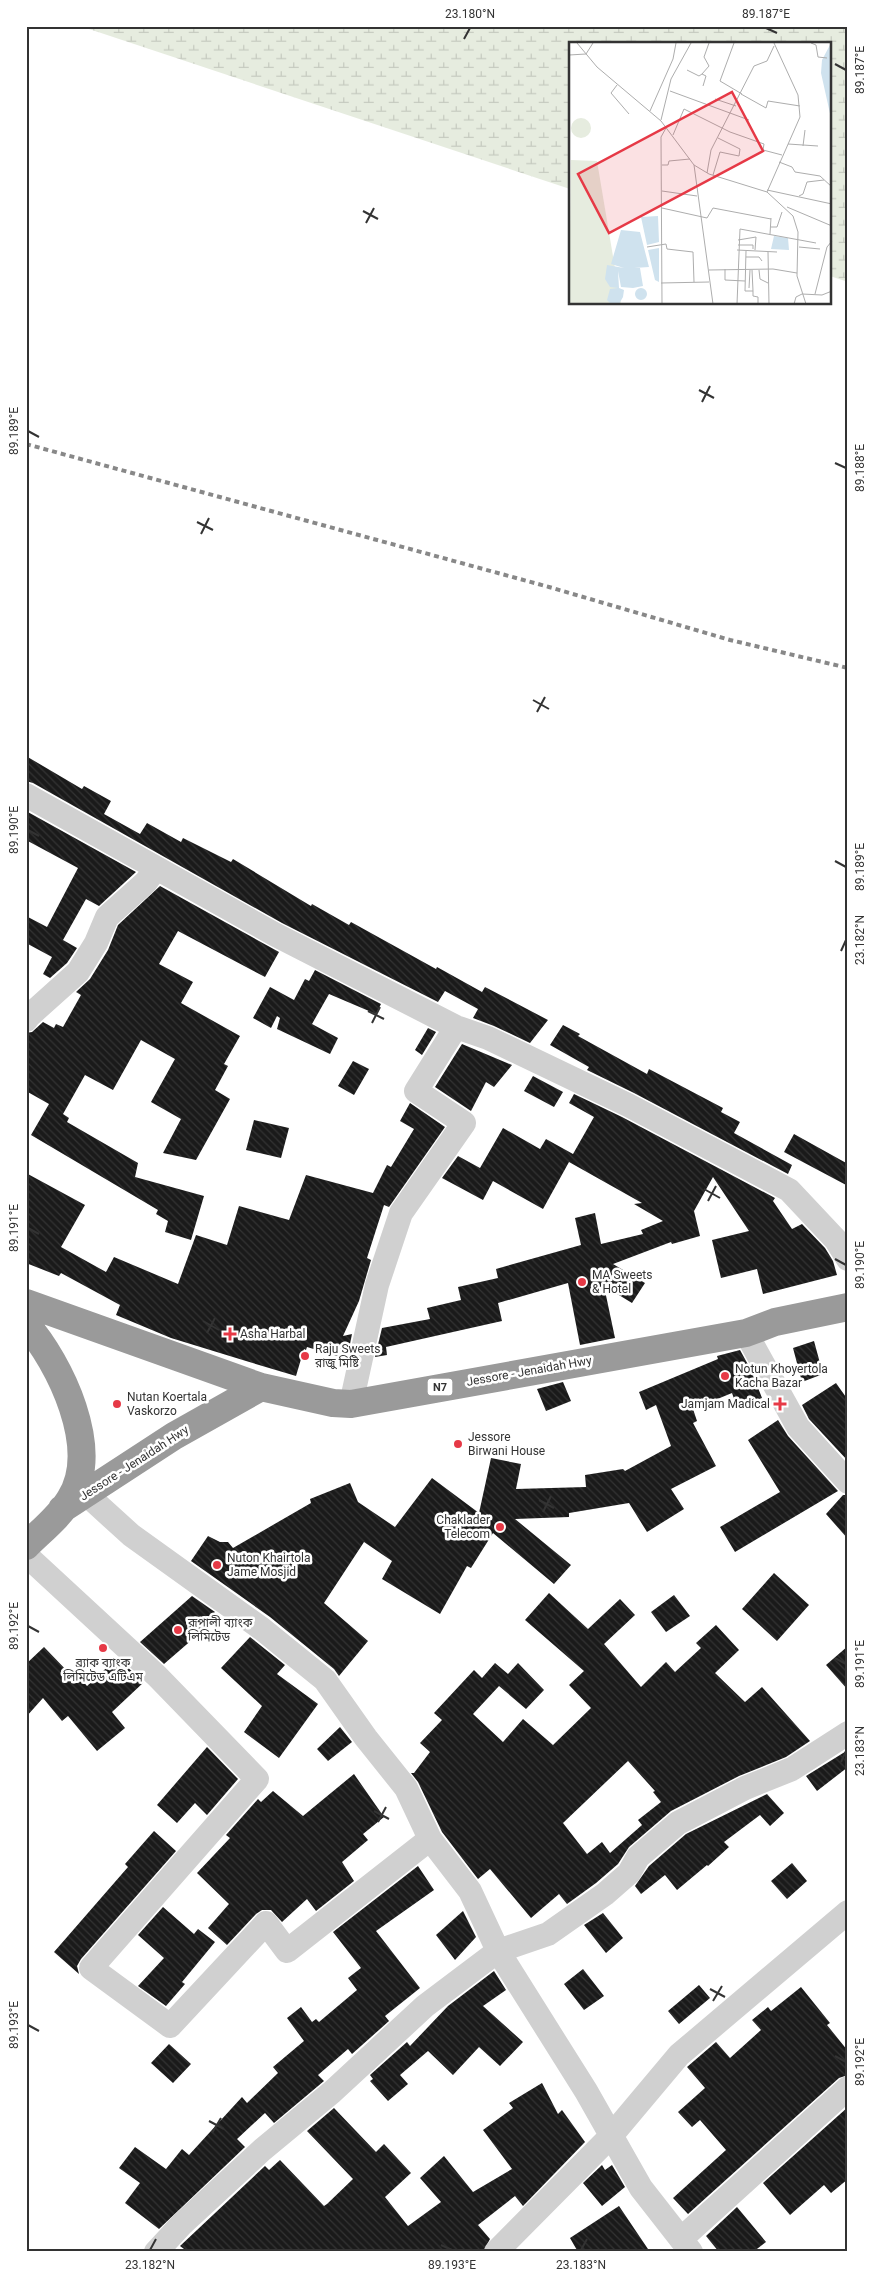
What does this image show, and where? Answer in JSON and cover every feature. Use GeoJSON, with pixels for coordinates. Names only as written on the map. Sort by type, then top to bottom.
{"type":"FeatureCollection","features":[{"type":"Feature","properties":{"kind":"highway","name":"N7"},"geometry":{"type":"LineString","coordinates":[[26,1303],[261,1387]]}},
{"type":"Feature","properties":{"kind":"highway","name":"Jessore - Jenaidah Hwy"},"geometry":{"type":"LineString","coordinates":[[62,1509],[174,1436],[261,1387],[333,1403],[351,1404],[746,1333],[775,1322],[848,1307]]}},
{"type":"Feature","properties":{"kind":"highway"},"geometry":{"type":"LineString","coordinates":[[26,1324],[40,1340],[56,1369],[67,1395],[81,1440],[81,1469],[70,1499],[26,1546]]}},
{"type":"Feature","properties":{"kind":"street"},"geometry":{"type":"LineString","coordinates":[[26,795],[276,935],[456,1027],[488,1038],[628,1105],[789,1190],[836,1240],[848,1258]]}},
{"type":"Feature","properties":{"kind":"street"},"geometry":{"type":"LineString","coordinates":[[26,1020],[78,972],[96,943],[106,917],[146,882],[156,868]]}},
{"type":"Feature","properties":{"kind":"street"},"geometry":{"type":"LineString","coordinates":[[351,1404],[377,1285],[401,1214],[464,1123],[416,1091],[456,1027]]}},
{"type":"Feature","properties":{"kind":"street"},"geometry":{"type":"LineString","coordinates":[[746,1333],[798,1427],[848,1482]]}},
{"type":"Feature","properties":{"kind":"street"},"geometry":{"type":"LineString","coordinates":[[86,1494],[130,1535],[262,1629],[325,1680],[366,1738],[406,1788],[430,1838],[470,1891],[498,1951],[642,2188],[686,2246],[848,2088]]}},
{"type":"Feature","properties":{"kind":"street"},"geometry":{"type":"LineString","coordinates":[[26,1555],[157,1676],[257,1778],[91,1968],[170,2026],[266,1923],[287,1951],[430,1838]]}},
{"type":"Feature","properties":{"kind":"street"},"geometry":{"type":"LineString","coordinates":[[156,2252],[181,2225],[262,2150],[332,2092],[425,2006],[498,1951],[548,1934],[605,1894],[629,1873],[638,1857],[678,1823],[745,1788],[792,1769],[848,1733]]}},
{"type":"Feature","properties":{"kind":"street"},"geometry":{"type":"LineString","coordinates":[[496,2252],[612,2136],[679,2056],[848,1912]]}},
{"type":"Feature","properties":{"kind":"green space"},"geometry":{"type":"Polygon","coordinates":[[[80,26],[848,26],[848,282],[832,277],[832,42],[569,42],[569,189],[80,26]]]}},
{"type":"Feature","properties":{"kind":"building"},"geometry":{"type":"Polygon","coordinates":[[[26,756],[82,789],[84,786],[111,801],[104,814],[140,834],[147,823],[181,842],[183,838],[231,862],[233,859],[311,906],[312,904],[349,925],[351,922],[482,992],[485,987],[548,1020],[530,1043],[473,1018],[478,1009],[445,991],[438,1002],[282,923],[33,783],[26,781],[26,756]]]}},
{"type":"Feature","properties":{"kind":"building"},"geometry":{"type":"Polygon","coordinates":[[[26,811],[136,872],[99,906],[86,899],[63,940],[77,948],[67,963],[50,978],[43,974],[52,957],[26,943],[26,916],[47,927],[78,868],[26,840],[26,811]]]}},
{"type":"Feature","properties":{"kind":"building"},"geometry":{"type":"Polygon","coordinates":[[[160,886],[279,952],[265,977],[178,931],[159,964],[193,982],[181,1003],[240,1036],[224,1064],[228,1066],[215,1090],[230,1099],[196,1160],[163,1153],[181,1119],[151,1102],[175,1059],[141,1040],[113,1090],[85,1075],[63,1114],[69,1118],[67,1122],[138,1163],[135,1177],[204,1196],[191,1240],[165,1232],[168,1221],[156,1214],[158,1210],[31,1135],[49,1104],[26,1091],[26,1033],[32,1032],[43,1022],[54,1028],[56,1024],[63,1027],[81,995],[76,992],[90,979],[108,950],[118,925],[160,886]]]}},
{"type":"Feature","properties":{"kind":"building"},"geometry":{"type":"Polygon","coordinates":[[[315,970],[381,1004],[376,1014],[329,994],[312,1024],[338,1038],[330,1054],[277,1029],[280,1018],[277,1016],[271,1028],[253,1018],[270,987],[294,1000],[305,979],[309,981],[315,970]]]}},
{"type":"Feature","properties":{"kind":"building"},"geometry":{"type":"Polygon","coordinates":[[[563,1025],[580,1034],[578,1036],[647,1074],[649,1069],[723,1108],[721,1112],[740,1122],[734,1133],[792,1165],[788,1174],[587,1070],[589,1067],[550,1045],[563,1025]]]}},
{"type":"Feature","properties":{"kind":"building"},"geometry":{"type":"Polygon","coordinates":[[[428,1028],[436,1032],[422,1055],[415,1050],[428,1028]]]}},
{"type":"Feature","properties":{"kind":"building"},"geometry":{"type":"Polygon","coordinates":[[[462,1044],[512,1065],[494,1087],[486,1082],[471,1111],[435,1087],[462,1044]]]}},
{"type":"Feature","properties":{"kind":"building"},"geometry":{"type":"Polygon","coordinates":[[[353,1061],[369,1069],[354,1095],[338,1086],[353,1061]]]}},
{"type":"Feature","properties":{"kind":"building"},"geometry":{"type":"Polygon","coordinates":[[[533,1076],[563,1092],[554,1107],[524,1091],[533,1076]]]}},
{"type":"Feature","properties":{"kind":"building"},"geometry":{"type":"Polygon","coordinates":[[[574,1094],[622,1117],[775,1198],[773,1201],[792,1229],[802,1224],[825,1248],[833,1261],[837,1275],[763,1294],[757,1269],[721,1278],[712,1240],[749,1231],[713,1177],[694,1211],[700,1236],[672,1244],[671,1242],[613,1264],[645,1283],[632,1303],[604,1286],[615,1338],[580,1345],[568,1283],[498,1303],[502,1321],[386,1347],[387,1355],[375,1357],[382,1328],[430,1319],[427,1308],[461,1300],[458,1287],[498,1278],[496,1269],[581,1245],[575,1218],[595,1213],[601,1244],[643,1234],[641,1230],[663,1221],[634,1204],[642,1203],[569,1162],[543,1209],[493,1181],[483,1200],[442,1178],[458,1156],[480,1168],[503,1128],[540,1149],[546,1139],[573,1154],[594,1117],[569,1103],[574,1094]]]}},
{"type":"Feature","properties":{"kind":"building"},"geometry":{"type":"Polygon","coordinates":[[[410,1103],[445,1127],[389,1207],[384,1205],[367,1258],[371,1260],[359,1301],[343,1336],[352,1334],[347,1359],[307,1347],[306,1350],[304,1349],[296,1376],[171,1338],[116,1315],[120,1305],[61,1273],[59,1276],[26,1263],[26,1173],[85,1205],[61,1247],[106,1272],[114,1257],[178,1284],[196,1235],[227,1245],[239,1206],[289,1220],[306,1175],[373,1193],[387,1165],[391,1167],[414,1129],[400,1121],[410,1103]]]}},
{"type":"Feature","properties":{"kind":"building"},"geometry":{"type":"Polygon","coordinates":[[[254,1120],[289,1128],[281,1158],[246,1150],[254,1120]]]}},
{"type":"Feature","properties":{"kind":"building"},"geometry":{"type":"Polygon","coordinates":[[[794,1134],[848,1164],[848,1186],[784,1152],[794,1134]]]}},
{"type":"Feature","properties":{"kind":"building"},"geometry":{"type":"Polygon","coordinates":[[[814,1341],[823,1374],[802,1382],[793,1348],[814,1341]]]}},
{"type":"Feature","properties":{"kind":"building"},"geometry":{"type":"Polygon","coordinates":[[[740,1350],[751,1370],[762,1398],[737,1407],[732,1393],[693,1409],[697,1421],[693,1423],[716,1466],[671,1489],[684,1509],[647,1532],[629,1503],[569,1513],[569,1517],[515,1519],[571,1565],[554,1584],[493,1533],[471,1568],[467,1566],[440,1614],[382,1579],[392,1561],[364,1542],[324,1603],[368,1641],[339,1676],[334,1669],[270,1617],[191,1561],[208,1536],[220,1542],[228,1542],[233,1548],[311,1503],[310,1499],[350,1483],[358,1502],[395,1527],[432,1478],[479,1513],[491,1458],[521,1464],[516,1489],[586,1487],[585,1475],[623,1469],[625,1471],[671,1446],[656,1405],[646,1410],[639,1392],[718,1359],[717,1356],[740,1350]]]}},
{"type":"Feature","properties":{"kind":"building"},"geometry":{"type":"Polygon","coordinates":[[[563,1382],[571,1401],[546,1411],[537,1389],[563,1382]]]}},
{"type":"Feature","properties":{"kind":"building"},"geometry":{"type":"Polygon","coordinates":[[[836,1383],[848,1400],[848,1461],[809,1419],[802,1405],[836,1383]]]}},
{"type":"Feature","properties":{"kind":"building"},"geometry":{"type":"Polygon","coordinates":[[[778,1420],[788,1436],[838,1491],[735,1552],[720,1527],[780,1492],[748,1440],[778,1420]]]}},
{"type":"Feature","properties":{"kind":"building"},"geometry":{"type":"Polygon","coordinates":[[[843,1495],[848,1495],[848,1539],[826,1514],[843,1495]]]}},
{"type":"Feature","properties":{"kind":"building"},"geometry":{"type":"Polygon","coordinates":[[[774,1573],[809,1605],[777,1641],[742,1609],[774,1573]]]}},
{"type":"Feature","properties":{"kind":"building"},"geometry":{"type":"Polygon","coordinates":[[[549,1593],[588,1629],[620,1599],[635,1615],[604,1644],[641,1687],[666,1662],[675,1672],[701,1648],[696,1643],[716,1625],[739,1650],[715,1673],[745,1702],[762,1687],[810,1741],[786,1757],[739,1776],[671,1811],[629,1847],[618,1864],[596,1883],[567,1904],[559,1894],[531,1918],[490,1869],[478,1879],[442,1832],[418,1782],[411,1773],[414,1773],[430,1752],[420,1743],[442,1720],[434,1713],[474,1670],[482,1678],[495,1663],[508,1674],[518,1663],[544,1690],[526,1709],[499,1686],[473,1714],[503,1742],[523,1719],[553,1745],[591,1708],[569,1685],[584,1671],[525,1620],[549,1593]],[[628,1761],[563,1823],[587,1854],[602,1842],[610,1853],[642,1825],[638,1820],[661,1802],[653,1792],[655,1791],[628,1761]]]}},
{"type":"Feature","properties":{"kind":"building"},"geometry":{"type":"Polygon","coordinates":[[[674,1595],[690,1616],[666,1632],[651,1612],[674,1595]]]}},
{"type":"Feature","properties":{"kind":"building","name":"রূপালী ব্যাংক লিমিটেড"},"geometry":{"type":"Polygon","coordinates":[[[192,1596],[215,1612],[213,1615],[216,1619],[164,1664],[140,1642],[192,1596]]]}},
{"type":"Feature","properties":{"kind":"building"},"geometry":{"type":"Polygon","coordinates":[[[250,1637],[285,1665],[277,1674],[318,1704],[279,1758],[244,1732],[262,1706],[221,1668],[250,1637]]]}},
{"type":"Feature","properties":{"kind":"building"},"geometry":{"type":"Polygon","coordinates":[[[848,1646],[848,1690],[826,1665],[848,1646]]]}},
{"type":"Feature","properties":{"kind":"building"},"geometry":{"type":"Polygon","coordinates":[[[44,1647],[71,1675],[75,1672],[87,1686],[117,1658],[144,1682],[112,1712],[125,1728],[97,1751],[68,1716],[62,1721],[43,1698],[26,1717],[26,1664],[44,1647]]]}},
{"type":"Feature","properties":{"kind":"building"},"geometry":{"type":"Polygon","coordinates":[[[340,1727],[352,1742],[328,1761],[317,1749],[340,1727]]]}},
{"type":"Feature","properties":{"kind":"building"},"geometry":{"type":"Polygon","coordinates":[[[207,1747],[238,1779],[207,1815],[195,1803],[177,1823],[157,1805],[207,1747]]]}},
{"type":"Feature","properties":{"kind":"building"},"geometry":{"type":"Polygon","coordinates":[[[848,1750],[848,1767],[817,1791],[806,1776],[848,1750]]]}},
{"type":"Feature","properties":{"kind":"building"},"geometry":{"type":"Polygon","coordinates":[[[354,1774],[384,1817],[363,1834],[368,1840],[342,1862],[354,1881],[316,1911],[307,1899],[282,1922],[271,1910],[262,1910],[227,1945],[208,1928],[229,1904],[197,1873],[230,1838],[226,1835],[258,1799],[261,1802],[273,1791],[303,1816],[354,1774]]]}},
{"type":"Feature","properties":{"kind":"building"},"geometry":{"type":"Polygon","coordinates":[[[767,1794],[784,1813],[770,1826],[760,1815],[724,1842],[729,1847],[677,1890],[665,1875],[641,1894],[635,1886],[649,1866],[686,1834],[767,1794]]]}},
{"type":"Feature","properties":{"kind":"building"},"geometry":{"type":"Polygon","coordinates":[[[154,1831],[176,1851],[81,1959],[77,1966],[79,1974],[54,1952],[128,1867],[125,1864],[154,1831]]]}},
{"type":"Feature","properties":{"kind":"building"},"geometry":{"type":"Polygon","coordinates":[[[792,1863],[807,1881],[787,1899],[771,1881],[792,1863]]]}},
{"type":"Feature","properties":{"kind":"building"},"geometry":{"type":"Polygon","coordinates":[[[418,1866],[434,1890],[376,1931],[420,1988],[385,2016],[389,2021],[352,2054],[348,2049],[318,2075],[324,2081],[274,2123],[265,2113],[237,2139],[245,2147],[159,2229],[125,2203],[140,2183],[119,2168],[135,2147],[166,2169],[182,2149],[189,2155],[242,2097],[247,2103],[278,2073],[273,2067],[304,2041],[287,2018],[301,2007],[312,2022],[316,2019],[319,2022],[357,1990],[348,1978],[361,1968],[333,1932],[418,1866]]]}},
{"type":"Feature","properties":{"kind":"building"},"geometry":{"type":"Polygon","coordinates":[[[163,1907],[194,1934],[198,1929],[215,1942],[182,1982],[185,1984],[166,2006],[138,1986],[164,1958],[138,1935],[163,1907]]]}},
{"type":"Feature","properties":{"kind":"building"},"geometry":{"type":"Polygon","coordinates":[[[463,1911],[476,1937],[455,1960],[436,1935],[463,1911]]]}},
{"type":"Feature","properties":{"kind":"building"},"geometry":{"type":"Polygon","coordinates":[[[603,1913],[623,1938],[606,1953],[584,1925],[603,1913]]]}},
{"type":"Feature","properties":{"kind":"building"},"geometry":{"type":"Polygon","coordinates":[[[583,1969],[604,1996],[584,2010],[564,1984],[583,1969]]]}},
{"type":"Feature","properties":{"kind":"building"},"geometry":{"type":"Polygon","coordinates":[[[494,1971],[506,1990],[483,2006],[523,2042],[500,2066],[479,2047],[453,2075],[428,2051],[400,2075],[408,2084],[388,2101],[370,2081],[373,2079],[370,2075],[407,2042],[410,2046],[448,2006],[494,1971]]]}},
{"type":"Feature","properties":{"kind":"building"},"geometry":{"type":"Polygon","coordinates":[[[699,1985],[710,1998],[679,2024],[668,2011],[699,1985]]]}},
{"type":"Feature","properties":{"kind":"building"},"geometry":{"type":"Polygon","coordinates":[[[801,1987],[830,2023],[827,2025],[848,2051],[848,2075],[839,2078],[688,2214],[673,2198],[726,2150],[700,2120],[692,2127],[678,2112],[705,2088],[687,2067],[716,2042],[730,2058],[761,2030],[752,2020],[768,2007],[771,2011],[801,1987]]]}},
{"type":"Feature","properties":{"kind":"building"},"geometry":{"type":"Polygon","coordinates":[[[169,2044],[191,2064],[173,2083],[151,2063],[169,2044]]]}},
{"type":"Feature","properties":{"kind":"building"},"geometry":{"type":"Polygon","coordinates":[[[542,2083],[558,2114],[562,2110],[585,2142],[523,2206],[515,2196],[478,2225],[490,2239],[483,2252],[188,2252],[180,2246],[265,2166],[269,2170],[280,2160],[324,2206],[327,2204],[353,2179],[307,2131],[334,2108],[376,2152],[384,2144],[411,2173],[385,2197],[408,2226],[441,2202],[420,2178],[444,2156],[473,2192],[512,2169],[483,2130],[513,2108],[509,2103],[542,2083]]]}},
{"type":"Feature","properties":{"kind":"building"},"geometry":{"type":"Polygon","coordinates":[[[848,2107],[848,2179],[831,2193],[824,2185],[790,2215],[763,2183],[848,2107]]]}},
{"type":"Feature","properties":{"kind":"building"},"geometry":{"type":"Polygon","coordinates":[[[602,2165],[605,2170],[612,2165],[625,2187],[602,2206],[583,2183],[602,2165]]]}},
{"type":"Feature","properties":{"kind":"building"},"geometry":{"type":"Polygon","coordinates":[[[619,2206],[650,2252],[578,2252],[570,2238],[619,2206]]]}},
{"type":"Feature","properties":{"kind":"building"},"geometry":{"type":"Polygon","coordinates":[[[737,2207],[766,2242],[753,2252],[719,2252],[706,2236],[737,2207]]]}},
{"type":"Feature","properties":{"kind":"railway"},"geometry":{"type":"LineString","coordinates":[[26,444],[549,587],[730,640],[848,668]]}},
{"type":"Feature","properties":{"kind":"place","name":"MA Sweets & Hotel"},"geometry":{"type":"Point","coordinates":[582,1282]}},
{"type":"Feature","properties":{"kind":"place","name":"Asha Harbal"},"geometry":{"type":"Point","coordinates":[230,1334]}},
{"type":"Feature","properties":{"kind":"place","name":"Raju Sweets রাজু মিষ্টি"},"geometry":{"type":"Point","coordinates":[305,1356]}},
{"type":"Feature","properties":{"kind":"place","name":"Notun Khoyertola Kacha Bazar"},"geometry":{"type":"Point","coordinates":[725,1376]}},
{"type":"Feature","properties":{"kind":"place","name":"Nutan Koertala Vaskorzo"},"geometry":{"type":"Point","coordinates":[117,1404]}},
{"type":"Feature","properties":{"kind":"place","name":"Jamjam Madical"},"geometry":{"type":"Point","coordinates":[780,1404]}},
{"type":"Feature","properties":{"kind":"place","name":"Jessore Birwani House"},"geometry":{"type":"Point","coordinates":[458,1444]}},
{"type":"Feature","properties":{"kind":"place","name":"Chaklader Telecom"},"geometry":{"type":"Point","coordinates":[500,1527]}},
{"type":"Feature","properties":{"kind":"place","name":"Nuton Khairtola Jame Mosjid"},"geometry":{"type":"Point","coordinates":[217,1565]}},
{"type":"Feature","properties":{"kind":"place","name":"রূপালী ব্যাংক লিমিটেড"},"geometry":{"type":"Point","coordinates":[178,1630]}},
{"type":"Feature","properties":{"kind":"place","name":"ব্র্যাক ব্যাংক লিমিটেড এটিএম"},"geometry":{"type":"Point","coordinates":[103,1648]}}]}
